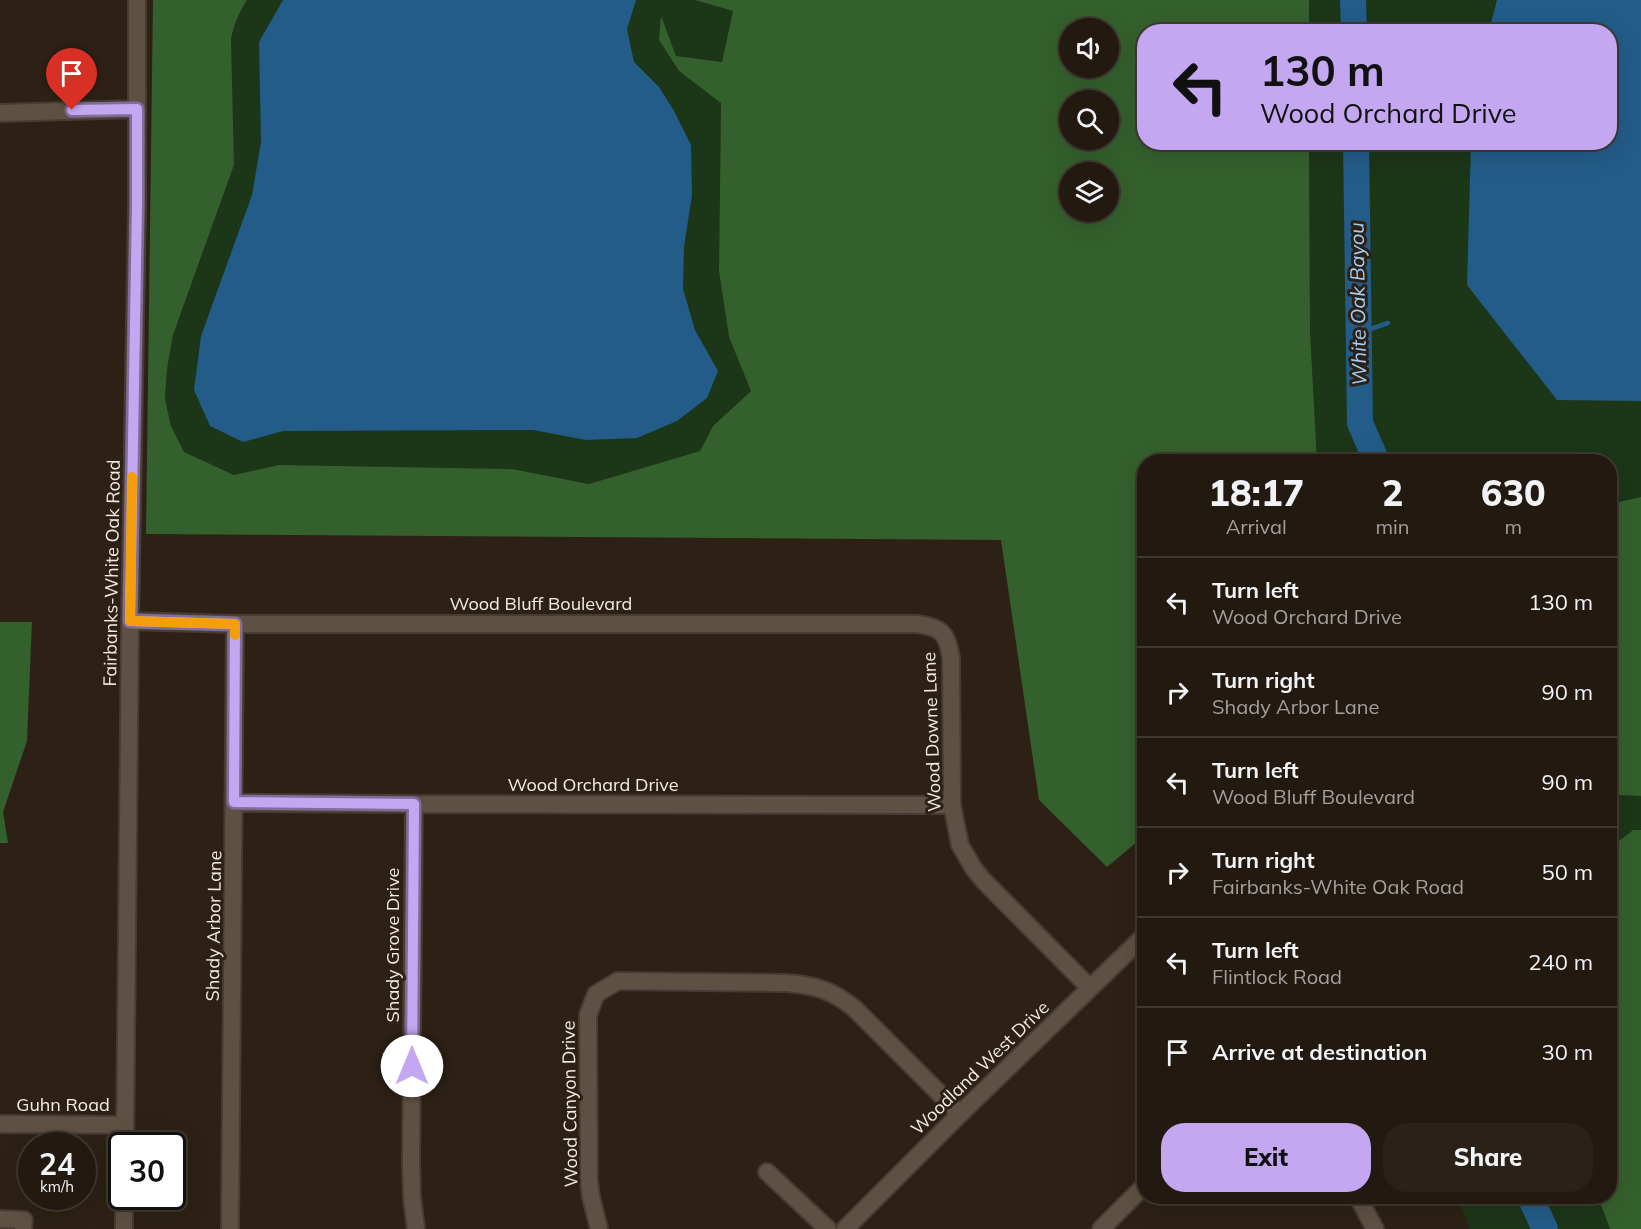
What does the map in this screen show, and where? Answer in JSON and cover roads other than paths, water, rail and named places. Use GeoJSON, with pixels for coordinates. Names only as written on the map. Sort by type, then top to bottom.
{"type":"FeatureCollection","features":[{"type":"Feature","properties":{"kind":"street","name":"Fairbanks-White Oak Road"},"geometry":{"type":"LineString","coordinates":[[125,1132],[138,0]]}},
{"type":"Feature","properties":{"kind":"street"},"geometry":{"type":"LineString","coordinates":[[0,113],[137,109]]}},
{"type":"Feature","properties":{"kind":"street","name":"Wood Bluff Boulevard"},"geometry":{"type":"LineString","coordinates":[[130,621],[235,624],[916,624],[932,626],[947,639]]}},
{"type":"Feature","properties":{"kind":"street","name":"Shady Arbor Lane"},"geometry":{"type":"LineString","coordinates":[[230,1229],[235,624]]}},
{"type":"Feature","properties":{"kind":"street","name":"Wood Downe Lane"},"geometry":{"type":"LineString","coordinates":[[947,639],[951,658],[952,805],[960,844],[983,880],[1090,988]]}},
{"type":"Feature","properties":{"kind":"street","name":"Wood Orchard Drive"},"geometry":{"type":"LineString","coordinates":[[234,802],[952,805]]}},
{"type":"Feature","properties":{"kind":"street","name":"Shady Grove Drive"},"geometry":{"type":"LineString","coordinates":[[414,804],[411,1162],[416,1229]]}},
{"type":"Feature","properties":{"kind":"street","name":"Woodland West Drive"},"geometry":{"type":"LineString","coordinates":[[845,1229],[1137,943]]}},
{"type":"Feature","properties":{"kind":"street","name":"Wood Canyon Drive"},"geometry":{"type":"LineString","coordinates":[[598,1229],[589,1181],[588,1015],[596,994],[618,981],[817,987],[841,998],[854,1008],[960,1114]]}},
{"type":"Feature","properties":{"kind":"street","name":"Guhn Road"},"geometry":{"type":"LineString","coordinates":[[0,1124],[125,1125]]}},
{"type":"Feature","properties":{"kind":"street"},"geometry":{"type":"LineString","coordinates":[[767,1172],[828,1229]]}},
{"type":"Feature","properties":{"kind":"street"},"geometry":{"type":"LineString","coordinates":[[1101,1229],[1137,1193]]}},
{"type":"Feature","properties":{"kind":"street"},"geometry":{"type":"LineString","coordinates":[[1361,1204],[1369,1227]]}},
{"type":"Feature","properties":{"kind":"street"},"geometry":{"type":"LineString","coordinates":[[124,1210],[124,1229]]}},
{"type":"Feature","properties":{"kind":"street"},"geometry":{"type":"LineString","coordinates":[[0,1220],[24,1220],[23,1229]]}},
{"type":"Feature","properties":{"kind":"water"},"geometry":{"type":"Polygon","coordinates":[[[283,0],[636,0],[627,29],[634,62],[659,87],[691,145],[692,195],[684,247],[683,289],[695,330],[718,371],[707,398],[677,421],[637,438],[586,440],[533,430],[283,431],[243,442],[210,426],[194,390],[201,336],[252,195],[261,142],[259,42],[283,0]]]}},
{"type":"Feature","properties":{"kind":"water"},"geometry":{"type":"Polygon","coordinates":[[[1497,0],[1641,0],[1641,401],[1557,400],[1467,285],[1471,150],[1617,150],[1617,24],[1491,24],[1497,0]]]}},
{"type":"Feature","properties":{"kind":"waterway","name":"White Oak Bayou"},"geometry":{"type":"LineString","coordinates":[[1353,0],[1354,24]]}},
{"type":"Feature","properties":{"kind":"waterway","name":"White Oak Bayou"},"geometry":{"type":"LineString","coordinates":[[1356,150],[1360,423],[1374,454]]}},
{"type":"Feature","properties":{"kind":"waterway"},"geometry":{"type":"LineString","coordinates":[[1359,333],[1388,323]]}},
{"type":"Feature","properties":{"kind":"waterway","name":"White Oak Bayou"},"geometry":{"type":"LineString","coordinates":[[1533,1204],[1545,1229]]}}]}
